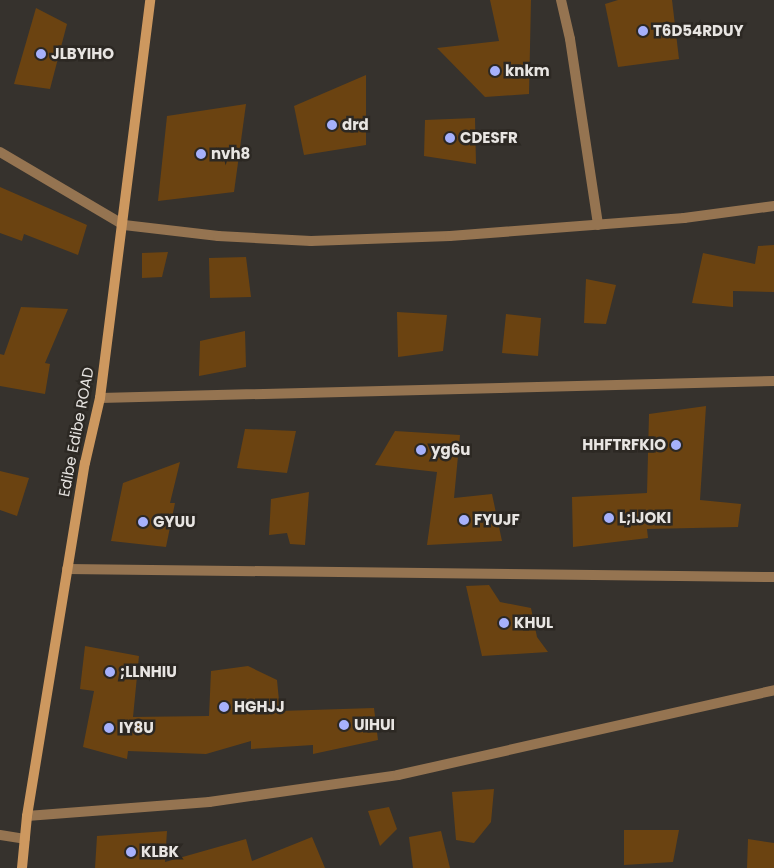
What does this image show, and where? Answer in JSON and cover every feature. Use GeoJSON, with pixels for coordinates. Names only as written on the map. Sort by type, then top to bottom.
{"type":"FeatureCollection","features":[{"type":"Feature","properties":{"kind":"main road","name":"Edibe Edibe ROAD"},"geometry":{"type":"LineString","coordinates":[[22,868],[27,816],[67,569],[100,398],[124,225],[150,0]]}},
{"type":"Feature","properties":{"kind":"street"},"geometry":{"type":"LineString","coordinates":[[561,0],[570,39],[598,225]]}},
{"type":"Feature","properties":{"kind":"street"},"geometry":{"type":"LineString","coordinates":[[0,152],[124,225],[179,233],[311,241],[450,236],[598,225],[774,206]]}},
{"type":"Feature","properties":{"kind":"street"},"geometry":{"type":"LineString","coordinates":[[100,398],[774,381]]}},
{"type":"Feature","properties":{"kind":"street"},"geometry":{"type":"LineString","coordinates":[[67,569],[774,577]]}},
{"type":"Feature","properties":{"kind":"street"},"geometry":{"type":"LineString","coordinates":[[27,816],[209,802],[398,775],[774,690]]}},
{"type":"Feature","properties":{"kind":"street"},"geometry":{"type":"LineString","coordinates":[[0,835],[25,839]]}},
{"type":"Feature","properties":{"kind":"building","name":"knkm"},"geometry":{"type":"Polygon","coordinates":[[[490,0],[531,0],[529,94],[485,97],[437,48],[499,41],[490,0]]]}},
{"type":"Feature","properties":{"kind":"building","name":"T6D54RDUY"},"geometry":{"type":"Polygon","coordinates":[[[618,0],[672,0],[679,59],[618,67],[605,4],[618,0]]]}},
{"type":"Feature","properties":{"kind":"building","name":"JLBYIHO"},"geometry":{"type":"Polygon","coordinates":[[[36,8],[67,24],[50,89],[14,84],[36,8]]]}},
{"type":"Feature","properties":{"kind":"building","name":"drd"},"geometry":{"type":"Polygon","coordinates":[[[366,75],[366,145],[304,155],[294,106],[366,75]]]}},
{"type":"Feature","properties":{"kind":"building","name":"nvh8"},"geometry":{"type":"Polygon","coordinates":[[[246,104],[234,192],[158,201],[167,116],[246,104]]]}},
{"type":"Feature","properties":{"kind":"building","name":"CDESFR"},"geometry":{"type":"Polygon","coordinates":[[[475,118],[476,164],[424,156],[425,120],[475,118]]]}},
{"type":"Feature","properties":{"kind":"building"},"geometry":{"type":"Polygon","coordinates":[[[0,187],[87,225],[78,255],[24,234],[22,241],[0,233],[0,187]]]}},
{"type":"Feature","properties":{"kind":"building"},"geometry":{"type":"Polygon","coordinates":[[[774,245],[774,292],[733,291],[733,307],[692,303],[703,253],[755,264],[758,246],[774,245]]]}},
{"type":"Feature","properties":{"kind":"building"},"geometry":{"type":"Polygon","coordinates":[[[168,252],[162,277],[142,278],[142,253],[168,252]]]}},
{"type":"Feature","properties":{"kind":"building"},"geometry":{"type":"Polygon","coordinates":[[[246,257],[251,297],[210,298],[209,258],[246,257]]]}},
{"type":"Feature","properties":{"kind":"building"},"geometry":{"type":"Polygon","coordinates":[[[586,279],[616,285],[606,324],[584,323],[586,279]]]}},
{"type":"Feature","properties":{"kind":"building"},"geometry":{"type":"Polygon","coordinates":[[[21,307],[68,309],[45,363],[50,364],[45,394],[0,386],[0,354],[4,355],[21,307]]]}},
{"type":"Feature","properties":{"kind":"building"},"geometry":{"type":"Polygon","coordinates":[[[397,312],[447,315],[443,351],[398,357],[397,312]]]}},
{"type":"Feature","properties":{"kind":"building"},"geometry":{"type":"Polygon","coordinates":[[[506,314],[541,318],[538,356],[502,353],[506,314]]]}},
{"type":"Feature","properties":{"kind":"building"},"geometry":{"type":"Polygon","coordinates":[[[245,331],[246,367],[199,376],[200,341],[245,331]]]}},
{"type":"Feature","properties":{"kind":"building"},"geometry":{"type":"Polygon","coordinates":[[[706,406],[700,500],[741,504],[738,527],[647,529],[648,538],[573,547],[572,497],[647,493],[649,414],[706,406]]]}},
{"type":"Feature","properties":{"kind":"building"},"geometry":{"type":"Polygon","coordinates":[[[245,429],[296,431],[287,473],[237,468],[245,429]]]}},
{"type":"Feature","properties":{"kind":"building"},"geometry":{"type":"Polygon","coordinates":[[[395,431],[460,435],[454,498],[492,494],[502,541],[427,545],[437,472],[375,465],[395,431]]]}},
{"type":"Feature","properties":{"kind":"building","name":"GYUU"},"geometry":{"type":"Polygon","coordinates":[[[180,462],[170,503],[175,503],[166,547],[111,541],[123,483],[180,462]]]}},
{"type":"Feature","properties":{"kind":"building"},"geometry":{"type":"Polygon","coordinates":[[[0,471],[29,478],[17,516],[0,510],[0,471]]]}},
{"type":"Feature","properties":{"kind":"building"},"geometry":{"type":"Polygon","coordinates":[[[309,492],[305,545],[290,544],[287,533],[269,535],[271,499],[309,492]]]}},
{"type":"Feature","properties":{"kind":"building","name":"KHUL"},"geometry":{"type":"Polygon","coordinates":[[[489,585],[500,602],[531,608],[537,637],[548,652],[482,656],[466,586],[489,585]]]}},
{"type":"Feature","properties":{"kind":"building"},"geometry":{"type":"Polygon","coordinates":[[[85,646],[139,656],[133,717],[209,716],[211,671],[248,666],[277,680],[280,711],[374,708],[378,740],[313,754],[313,745],[251,749],[251,741],[206,754],[128,751],[127,759],[83,747],[94,691],[80,689],[85,646]]]}},
{"type":"Feature","properties":{"kind":"building"},"geometry":{"type":"Polygon","coordinates":[[[494,789],[491,822],[474,843],[456,840],[452,792],[494,789]]]}},
{"type":"Feature","properties":{"kind":"building"},"geometry":{"type":"Polygon","coordinates":[[[389,807],[397,829],[380,846],[368,811],[389,807]]]}},
{"type":"Feature","properties":{"kind":"building"},"geometry":{"type":"Polygon","coordinates":[[[624,830],[679,830],[673,862],[624,865],[624,830]]]}},
{"type":"Feature","properties":{"kind":"building"},"geometry":{"type":"Polygon","coordinates":[[[167,831],[165,862],[246,839],[252,861],[312,837],[325,868],[95,868],[97,836],[167,831]]]}},
{"type":"Feature","properties":{"kind":"building"},"geometry":{"type":"Polygon","coordinates":[[[441,831],[450,868],[413,868],[409,837],[441,831]]]}},
{"type":"Feature","properties":{"kind":"building"},"geometry":{"type":"Polygon","coordinates":[[[748,839],[774,843],[774,868],[747,868],[748,839]]]}},
{"type":"Feature","properties":{"kind":"place","name":"T6D54RDUY"},"geometry":{"type":"Point","coordinates":[643,31]}},
{"type":"Feature","properties":{"kind":"place","name":"JLBYIHO"},"geometry":{"type":"Point","coordinates":[41,54]}},
{"type":"Feature","properties":{"kind":"place","name":"knkm"},"geometry":{"type":"Point","coordinates":[495,71]}},
{"type":"Feature","properties":{"kind":"place","name":"drd"},"geometry":{"type":"Point","coordinates":[332,125]}},
{"type":"Feature","properties":{"kind":"place","name":"CDESFR"},"geometry":{"type":"Point","coordinates":[450,138]}},
{"type":"Feature","properties":{"kind":"place","name":"nvh8"},"geometry":{"type":"Point","coordinates":[201,154]}},
{"type":"Feature","properties":{"kind":"place","name":"HHFTRFKIO"},"geometry":{"type":"Point","coordinates":[676,445]}},
{"type":"Feature","properties":{"kind":"place","name":"yg6u"},"geometry":{"type":"Point","coordinates":[421,450]}},
{"type":"Feature","properties":{"kind":"place","name":"L;IJOKI"},"geometry":{"type":"Point","coordinates":[609,518]}},
{"type":"Feature","properties":{"kind":"place","name":"FYUJF"},"geometry":{"type":"Point","coordinates":[464,520]}},
{"type":"Feature","properties":{"kind":"place","name":"GYUU"},"geometry":{"type":"Point","coordinates":[143,522]}},
{"type":"Feature","properties":{"kind":"place","name":"KHUL"},"geometry":{"type":"Point","coordinates":[504,623]}},
{"type":"Feature","properties":{"kind":"place","name":";LLNHIU"},"geometry":{"type":"Point","coordinates":[110,672]}},
{"type":"Feature","properties":{"kind":"place","name":"HGHJJ"},"geometry":{"type":"Point","coordinates":[224,707]}},
{"type":"Feature","properties":{"kind":"place","name":"UIHUI"},"geometry":{"type":"Point","coordinates":[344,725]}},
{"type":"Feature","properties":{"kind":"place","name":"IY8U"},"geometry":{"type":"Point","coordinates":[109,728]}},
{"type":"Feature","properties":{"kind":"place","name":"KLBK"},"geometry":{"type":"Point","coordinates":[131,852]}}]}
